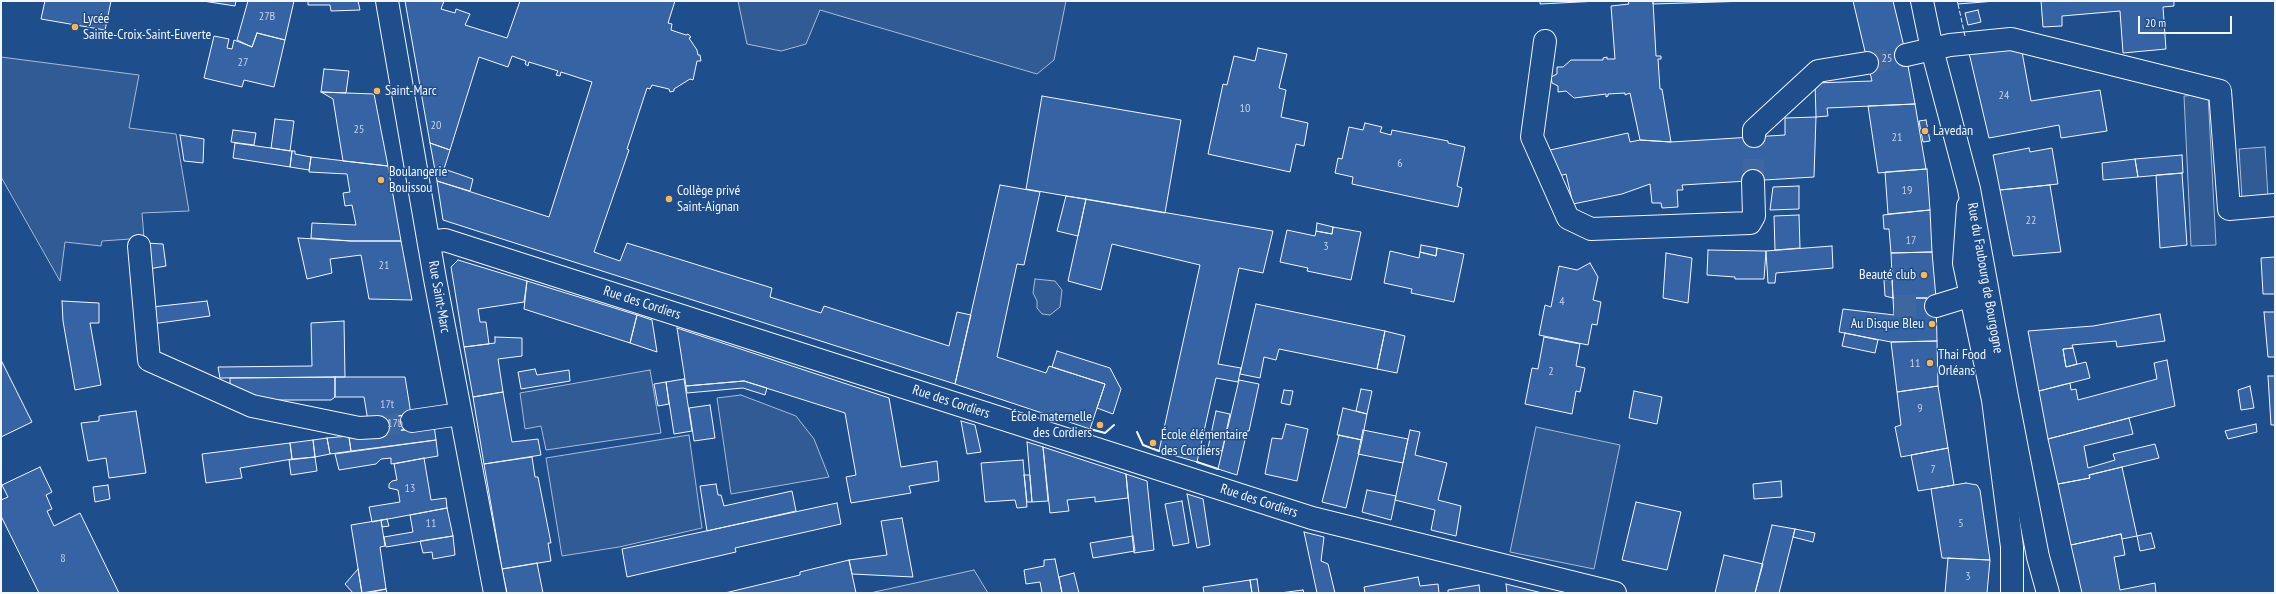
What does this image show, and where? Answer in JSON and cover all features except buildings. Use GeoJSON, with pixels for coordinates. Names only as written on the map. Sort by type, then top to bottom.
{"type":"FeatureCollection","features":[{"type":"Feature","properties":{"kind":"street","name":"Rue Saint-Marc"},"geometry":{"type":"LineString","coordinates":[[387,1],[460,414],[495,593]]}},
{"type":"Feature","properties":{"kind":"street","name":"Rue du Faubourg de Bourgogne"},"geometry":{"type":"LineString","coordinates":[[1922,1],[1932,50],[1969,189],[1979,292],[2038,557],[2048,593]]}},
{"type":"Feature","properties":{"kind":"street"},"geometry":{"type":"LineString","coordinates":[[1906,55],[1950,45],[2011,39],[2220,91],[2229,208],[2275,205]]}},
{"type":"Feature","properties":{"kind":"street"},"geometry":{"type":"LineString","coordinates":[[1545,42],[1532,137],[1568,218],[1591,229],[1750,223],[1754,216],[1753,181]]}},
{"type":"Feature","properties":{"kind":"street"},"geometry":{"type":"LineString","coordinates":[[1754,136],[1754,130],[1818,72],[1868,63]]}},
{"type":"Feature","properties":{"kind":"street","name":"Rue des Cordiers"},"geometry":{"type":"LineString","coordinates":[[429,242],[445,240],[452,242],[1312,518],[1615,593]]}},
{"type":"Feature","properties":{"kind":"street"},"geometry":{"type":"LineString","coordinates":[[139,246],[149,360],[252,406],[359,428],[378,427]]}},
{"type":"Feature","properties":{"kind":"street"},"geometry":{"type":"LineString","coordinates":[[1936,306],[1979,292],[2012,548],[2012,593]]}},
{"type":"Feature","properties":{"kind":"street"},"geometry":{"type":"LineString","coordinates":[[412,421],[460,414]]}},
{"type":"Feature","properties":{"kind":"street","name":"Rue du Faubourg de Bourgogne"},"geometry":{"type":"LineString","coordinates":[[2037,593],[2038,557]]}},
{"type":"Feature","properties":{"kind":"shaded area"},"geometry":{"type":"Polygon","coordinates":[[[738,1],[1066,1],[1054,60],[1037,74],[820,10],[806,44],[781,51],[747,44],[738,1]]]}},
{"type":"Feature","properties":{"kind":"shaded area"},"geometry":{"type":"Polygon","coordinates":[[[1,57],[139,75],[129,128],[176,134],[189,211],[142,213],[144,238],[102,241],[101,246],[65,242],[60,281],[1,177],[1,57]]]}},
{"type":"Feature","properties":{"kind":"shaded area"},"geometry":{"type":"Polygon","coordinates":[[[2208,94],[2216,245],[2191,246],[2184,96],[2208,94]]]}},
{"type":"Feature","properties":{"kind":"shaded area"},"geometry":{"type":"Polygon","coordinates":[[[2265,147],[2268,197],[2242,198],[2239,149],[2265,147]]]}},
{"type":"Feature","properties":{"kind":"shaded area"},"geometry":{"type":"Polygon","coordinates":[[[1035,279],[1055,281],[1062,290],[1060,307],[1050,315],[1042,314],[1037,308],[1037,301],[1033,293],[1035,279]]]}},
{"type":"Feature","properties":{"kind":"shaded area"},"geometry":{"type":"Polygon","coordinates":[[[650,370],[661,433],[546,450],[541,426],[525,429],[520,393],[650,370]]]}},
{"type":"Feature","properties":{"kind":"shaded area"},"geometry":{"type":"Polygon","coordinates":[[[741,395],[796,416],[814,439],[829,477],[731,494],[717,398],[741,395]]]}},
{"type":"Feature","properties":{"kind":"shaded area"},"geometry":{"type":"Polygon","coordinates":[[[1536,427],[1620,445],[1594,569],[1510,552],[1536,427]]]}},
{"type":"Feature","properties":{"kind":"shaded area"},"geometry":{"type":"Polygon","coordinates":[[[689,435],[702,528],[619,547],[562,556],[546,458],[689,435]]]}},
{"type":"Feature","properties":{"kind":"shaded area"},"geometry":{"type":"Polygon","coordinates":[[[974,570],[988,593],[870,593],[974,570]]]}},
{"type":"Feature","properties":{"kind":"tunnel"},"geometry":{"type":"LineString","coordinates":[[1867,63],[1906,55]]}},
{"type":"Feature","properties":{"kind":"tunnel"},"geometry":{"type":"LineString","coordinates":[[1753,181],[1754,136]]}},
{"type":"Feature","properties":{"kind":"tunnel"},"geometry":{"type":"LineString","coordinates":[[1894,306],[1936,306]]}},
{"type":"Feature","properties":{"kind":"tunnel"},"geometry":{"type":"LineString","coordinates":[[378,427],[412,421]]}},
{"type":"Feature","properties":{"kind":"fence"},"geometry":{"type":"LineString","coordinates":[[1958,4],[1965,36]]}},
{"type":"Feature","properties":{"kind":"wall"},"geometry":{"type":"LineString","coordinates":[[1090,429],[1105,433],[1114,425]]}},
{"type":"Feature","properties":{"kind":"wall"},"geometry":{"type":"LineString","coordinates":[[1137,432],[1143,445],[1159,451]]}},
{"type":"Feature","properties":{"kind":"wall"},"geometry":{"type":"LineString","coordinates":[[1197,462],[1218,469]]}},
{"type":"Feature","properties":{"kind":"place","name":"Lycée Sainte-Croix-Saint-Euverte"},"geometry":{"type":"Point","coordinates":[75,27]}},
{"type":"Feature","properties":{"kind":"place","name":"Saint-Marc"},"geometry":{"type":"Point","coordinates":[377,91]}},
{"type":"Feature","properties":{"kind":"place","name":"Lavedan"},"geometry":{"type":"Point","coordinates":[1925,131]}},
{"type":"Feature","properties":{"kind":"place","name":"Boulangerie Bouissou"},"geometry":{"type":"Point","coordinates":[381,180]}},
{"type":"Feature","properties":{"kind":"place","name":"Collège privé Saint-Aignan"},"geometry":{"type":"Point","coordinates":[669,199]}},
{"type":"Feature","properties":{"kind":"place","name":"Beauté club"},"geometry":{"type":"Point","coordinates":[1924,275]}},
{"type":"Feature","properties":{"kind":"place","name":"Au Disque Bleu"},"geometry":{"type":"Point","coordinates":[1932,324]}},
{"type":"Feature","properties":{"kind":"place","name":"Thai Food Orléans"},"geometry":{"type":"Point","coordinates":[1930,363]}},
{"type":"Feature","properties":{"kind":"place","name":"École maternelle des Cordiers"},"geometry":{"type":"Point","coordinates":[1100,425]}},
{"type":"Feature","properties":{"kind":"place","name":"École élémentaire des Cordiers"},"geometry":{"type":"Point","coordinates":[1153,443]}}]}
